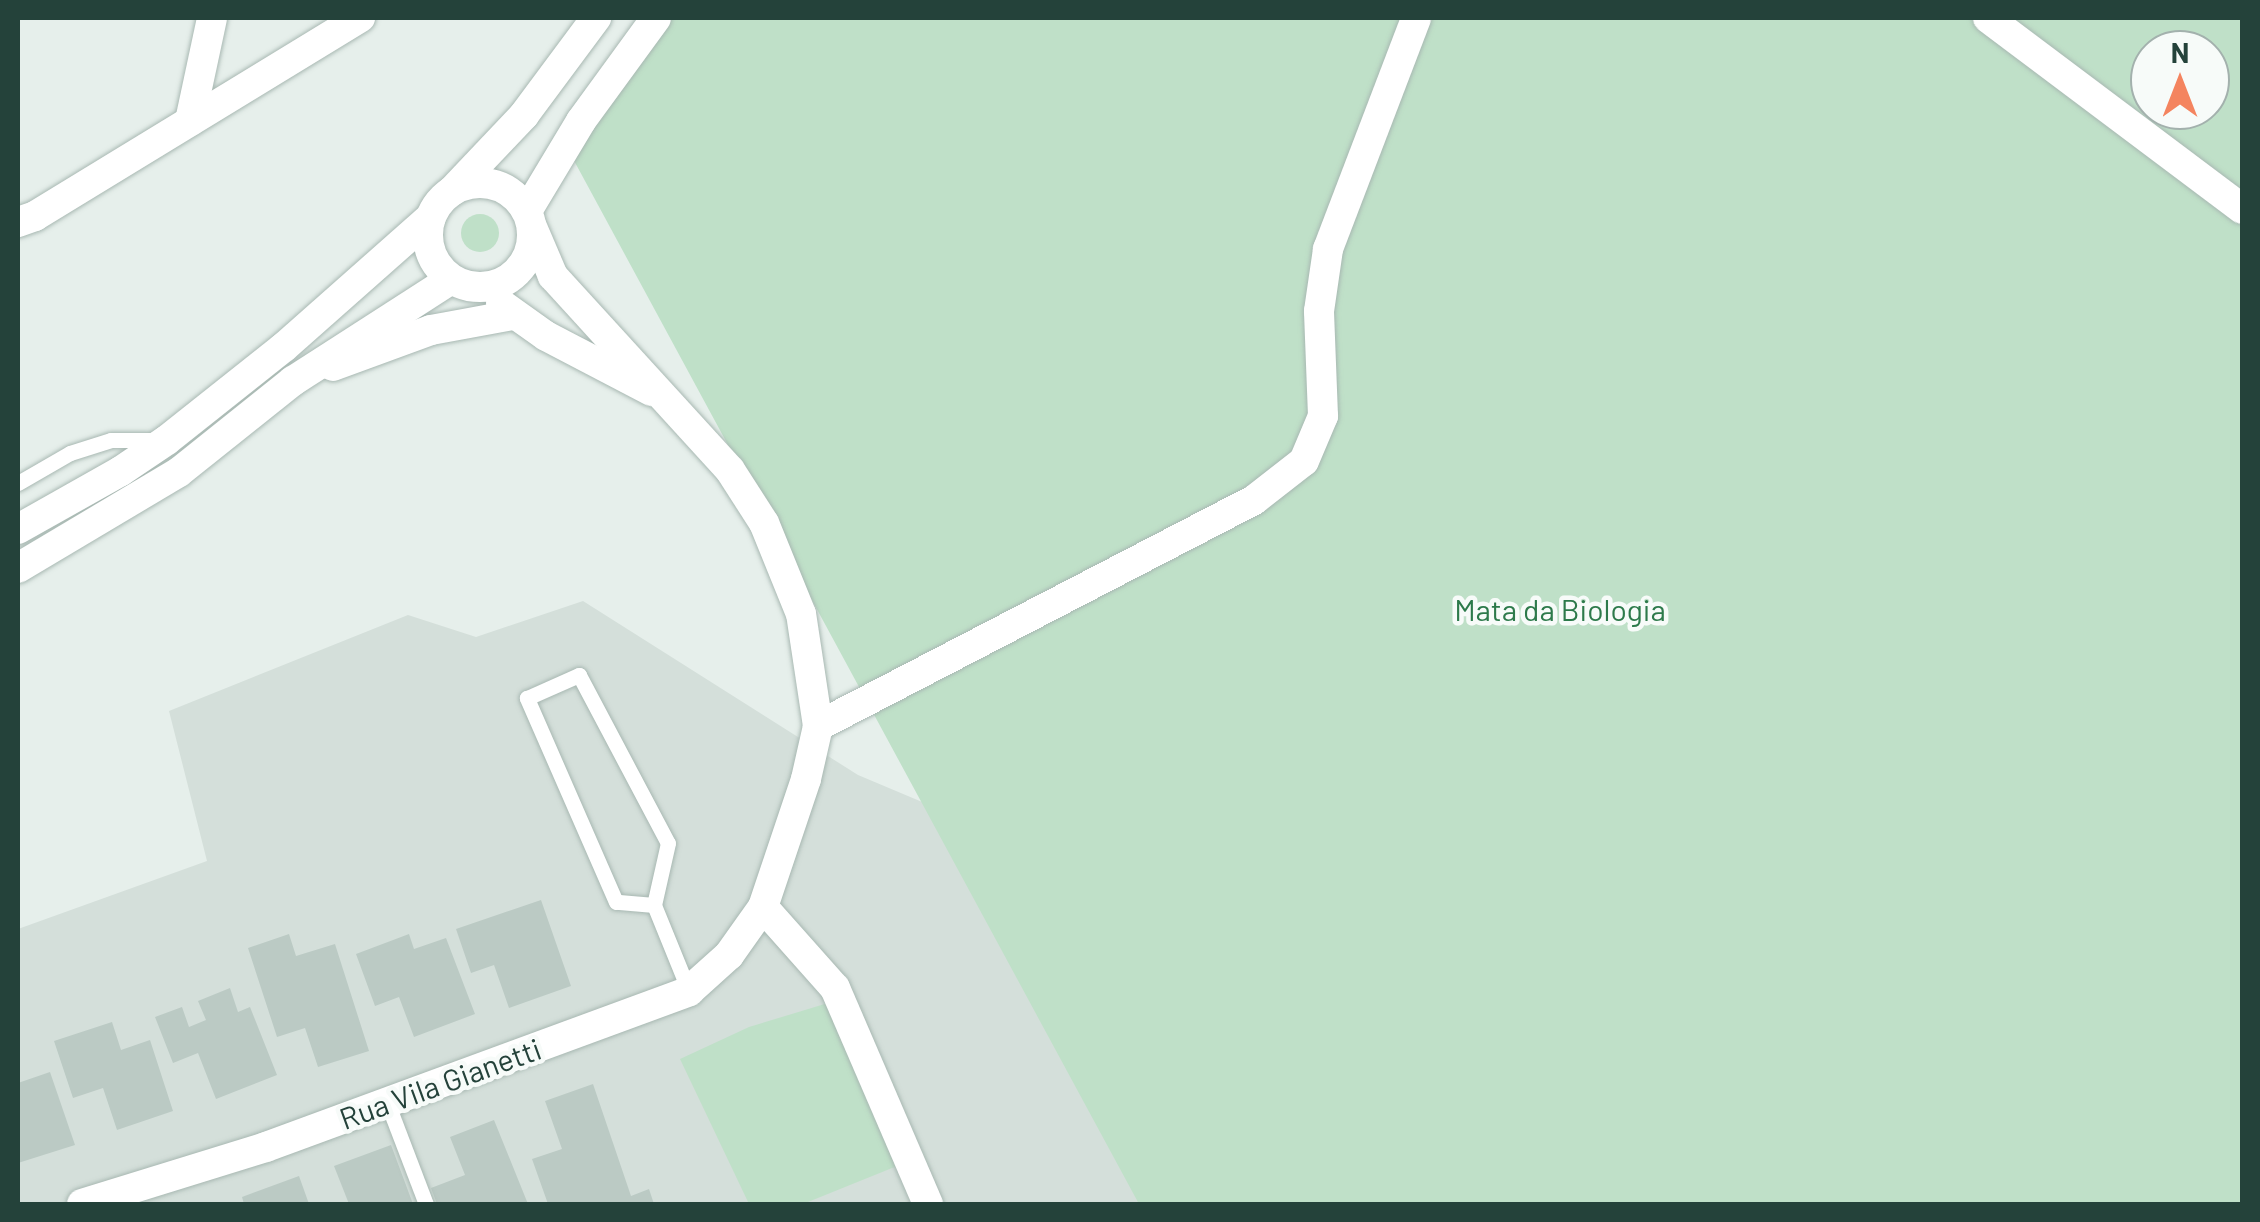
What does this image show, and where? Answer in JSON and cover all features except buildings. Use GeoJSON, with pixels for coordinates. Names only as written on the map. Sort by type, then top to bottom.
{"type":"FeatureCollection","features":[{"type":"Feature","properties":{"kind":"street"},"geometry":{"type":"LineString","coordinates":[[190,121],[212,18]]}},
{"type":"Feature","properties":{"kind":"street"},"geometry":{"type":"LineString","coordinates":[[23,217],[360,18]]}},
{"type":"Feature","properties":{"kind":"street"},"geometry":{"type":"LineString","coordinates":[[18,530],[122,471],[284,348],[430,218],[524,115],[596,18]]}},
{"type":"Feature","properties":{"kind":"street"},"geometry":{"type":"LineString","coordinates":[[484,288],[501,284],[527,260],[529,219],[581,120],[656,18]]}},
{"type":"Feature","properties":{"kind":"street"},"geometry":{"type":"LineString","coordinates":[[452,191],[485,183],[516,197],[553,276],[730,470],[764,523],[801,614],[818,726],[1254,500],[1304,461],[1323,416],[1319,311],[1328,249],[1416,18]]}},
{"type":"Feature","properties":{"kind":"street"},"geometry":{"type":"LineString","coordinates":[[1988,18],[2242,208]]}},
{"type":"Feature","properties":{"kind":"street"},"geometry":{"type":"LineString","coordinates":[[430,218],[430,252],[451,279],[484,288],[513,315],[666,398]]}},
{"type":"Feature","properties":{"kind":"street"},"geometry":{"type":"LineString","coordinates":[[18,568],[179,472],[293,381],[451,279]]}},
{"type":"Feature","properties":{"kind":"street"},"geometry":{"type":"LineString","coordinates":[[293,381],[430,330],[513,315]]}},
{"type":"Feature","properties":{"kind":"street","name":"Rua Vila Gianetti"},"geometry":{"type":"LineString","coordinates":[[82,1204],[266,1148],[689,991],[729,955],[762,906],[806,779],[818,726]]}},
{"type":"Feature","properties":{"kind":"street"},"geometry":{"type":"LineString","coordinates":[[762,906],[835,988],[928,1204]]}},
{"type":"Feature","properties":{"kind":"lane"},"geometry":{"type":"LineString","coordinates":[[18,483],[70,453],[110,440],[167,440]]}},
{"type":"Feature","properties":{"kind":"lane"},"geometry":{"type":"LineString","coordinates":[[654,905],[616,902],[527,698],[579,676],[668,843],[654,905],[689,991]]}},
{"type":"Feature","properties":{"kind":"lane"},"geometry":{"type":"LineString","coordinates":[[388,1102],[426,1204]]}},
{"type":"Feature","properties":{"kind":"shaded area"},"geometry":{"type":"Polygon","coordinates":[[[583,601],[858,775],[984,828],[1154,1204],[18,1204],[18,929],[207,861],[169,711],[408,615],[476,637],[583,601]]]}},
{"type":"Feature","properties":{"kind":"green space","name":"Mata da Biologia"},"geometry":{"type":"Polygon","coordinates":[[[656,18],[2242,18],[2242,1204],[1139,1204],[565,144],[656,18]]]}},
{"type":"Feature","properties":{"kind":"green space"},"geometry":{"type":"Polygon","coordinates":[[[480,214],[494,219],[499,233],[494,247],[480,252],[466,247],[461,233],[466,219],[480,214]]]}},
{"type":"Feature","properties":{"kind":"green space"},"geometry":{"type":"Polygon","coordinates":[[[828,1003],[902,1164],[803,1204],[749,1204],[680,1059],[749,1027],[828,1003]]]}}]}
